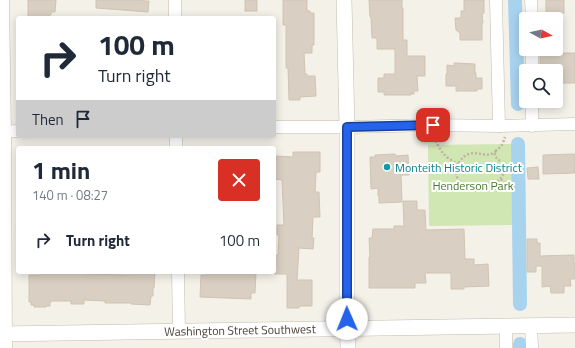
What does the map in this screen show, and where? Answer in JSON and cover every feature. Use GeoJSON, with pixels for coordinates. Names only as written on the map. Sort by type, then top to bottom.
{"type":"FeatureCollection","features":[{"type":"Feature","properties":{"kind":"street"},"geometry":{"type":"LineString","coordinates":[[3,0],[4,338]]}},
{"type":"Feature","properties":{"kind":"street"},"geometry":{"type":"LineString","coordinates":[[175,0],[175,16]]}},
{"type":"Feature","properties":{"kind":"street"},"geometry":{"type":"LineString","coordinates":[[344,0],[347,127],[348,348]]}},
{"type":"Feature","properties":{"kind":"street"},"geometry":{"type":"LineString","coordinates":[[496,0],[505,126]]}},
{"type":"Feature","properties":{"kind":"street"},"geometry":{"type":"LineString","coordinates":[[531,0],[532,12]]}},
{"type":"Feature","properties":{"kind":"street"},"geometry":{"type":"LineString","coordinates":[[532,108],[532,126]]}},
{"type":"Feature","properties":{"kind":"street"},"geometry":{"type":"LineString","coordinates":[[276,127],[428,125],[532,126],[575,124]]}},
{"type":"Feature","properties":{"kind":"street"},"geometry":{"type":"LineString","coordinates":[[3,132],[16,131]]}},
{"type":"Feature","properties":{"kind":"street"},"geometry":{"type":"LineString","coordinates":[[178,274],[179,331]]}},
{"type":"Feature","properties":{"kind":"street","name":"Washington Street Southwest"},"geometry":{"type":"LineString","coordinates":[[4,338],[179,331],[575,325]]}},
{"type":"Feature","properties":{"kind":"street"},"geometry":{"type":"LineString","coordinates":[[506,326],[506,348]]}},
{"type":"Feature","properties":{"kind":"street"},"geometry":{"type":"LineString","coordinates":[[532,326],[532,348]]}},
{"type":"Feature","properties":{"kind":"path"},"geometry":{"type":"LineString","coordinates":[[428,125],[443,154],[458,164]]}},
{"type":"Feature","properties":{"kind":"path"},"geometry":{"type":"LineString","coordinates":[[496,151],[496,157],[505,168],[501,179],[493,183],[466,184],[462,183],[458,179],[455,173],[458,164],[467,154],[486,155],[496,151],[501,146],[505,126]]}},
{"type":"Feature","properties":{"kind":"path"},"geometry":{"type":"LineString","coordinates":[[448,172],[455,173]]}},
{"type":"Feature","properties":{"kind":"path"},"geometry":{"type":"LineString","coordinates":[[501,179],[506,185]]}},
{"type":"Feature","properties":{"kind":"path"},"geometry":{"type":"LineString","coordinates":[[493,183],[494,191]]}},
{"type":"Feature","properties":{"kind":"green space","name":"Henderson Park"},"geometry":{"type":"Polygon","coordinates":[[[516,144],[517,225],[429,226],[428,145],[516,144]]]}},
{"type":"Feature","properties":{"kind":"building"},"geometry":{"type":"Polygon","coordinates":[[[28,0],[56,0],[55,12],[51,12],[51,15],[28,16],[28,0]]]}},
{"type":"Feature","properties":{"kind":"building"},"geometry":{"type":"Polygon","coordinates":[[[96,0],[149,1],[148,12],[96,8],[96,0]]]}},
{"type":"Feature","properties":{"kind":"building"},"geometry":{"type":"Polygon","coordinates":[[[245,0],[257,0],[257,11],[245,11],[245,0]]]}},
{"type":"Feature","properties":{"kind":"building"},"geometry":{"type":"Polygon","coordinates":[[[283,0],[307,0],[307,11],[314,13],[314,45],[312,45],[312,53],[304,53],[305,74],[307,74],[307,76],[315,76],[316,96],[300,97],[300,100],[289,100],[288,68],[286,68],[286,25],[283,25],[283,0]]]}},
{"type":"Feature","properties":{"kind":"building"},"geometry":{"type":"Polygon","coordinates":[[[369,0],[402,0],[403,40],[407,40],[407,56],[425,56],[425,76],[417,76],[418,91],[414,91],[414,94],[384,95],[384,92],[378,92],[378,78],[384,78],[384,74],[395,74],[395,49],[377,49],[377,38],[372,38],[369,0]]]}},
{"type":"Feature","properties":{"kind":"building"},"geometry":{"type":"Polygon","coordinates":[[[464,0],[484,0],[484,13],[482,14],[482,40],[460,40],[460,33],[456,30],[455,18],[461,18],[461,11],[464,11],[464,0]]]}},
{"type":"Feature","properties":{"kind":"building"},"geometry":{"type":"Polygon","coordinates":[[[546,0],[564,0],[564,13],[546,12],[546,0]]]}},
{"type":"Feature","properties":{"kind":"building"},"geometry":{"type":"Polygon","coordinates":[[[563,53],[575,53],[575,83],[563,83],[563,64],[540,64],[540,56],[563,56],[563,53]]]}},
{"type":"Feature","properties":{"kind":"building"},"geometry":{"type":"Polygon","coordinates":[[[454,63],[475,64],[476,78],[482,78],[482,89],[477,89],[477,91],[456,91],[456,86],[446,86],[447,65],[454,66],[454,63]]]}},
{"type":"Feature","properties":{"kind":"building"},"geometry":{"type":"Polygon","coordinates":[[[293,152],[320,152],[320,172],[316,172],[315,192],[319,192],[320,217],[313,217],[313,249],[299,248],[297,280],[312,280],[312,306],[287,308],[287,274],[276,274],[276,255],[278,255],[279,235],[277,235],[277,225],[284,225],[282,180],[276,179],[276,156],[293,157],[293,152]]]}},
{"type":"Feature","properties":{"kind":"building"},"geometry":{"type":"Polygon","coordinates":[[[395,154],[396,156],[408,155],[409,175],[401,175],[402,202],[379,203],[378,188],[371,189],[370,157],[375,157],[375,155],[395,154]]]}},
{"type":"Feature","properties":{"kind":"building"},"geometry":{"type":"Polygon","coordinates":[[[575,154],[575,173],[543,174],[543,155],[575,154]]]}},
{"type":"Feature","properties":{"kind":"building"},"geometry":{"type":"Polygon","coordinates":[[[538,167],[539,179],[528,179],[527,168],[538,167]]]}},
{"type":"Feature","properties":{"kind":"building"},"geometry":{"type":"Polygon","coordinates":[[[403,201],[417,201],[417,210],[425,210],[426,230],[464,229],[465,259],[474,259],[474,265],[488,264],[489,286],[451,289],[451,273],[425,273],[426,283],[415,283],[415,288],[369,288],[369,238],[372,238],[373,229],[394,229],[394,226],[404,226],[403,201]]]}},
{"type":"Feature","properties":{"kind":"building"},"geometry":{"type":"Polygon","coordinates":[[[527,239],[537,239],[537,243],[540,243],[540,256],[574,255],[575,279],[570,279],[571,286],[564,286],[564,293],[551,293],[550,286],[542,287],[542,266],[536,266],[536,272],[527,272],[527,239]]]}},
{"type":"Feature","properties":{"kind":"building"},"geometry":{"type":"Polygon","coordinates":[[[155,274],[153,296],[151,296],[150,305],[105,303],[105,301],[84,300],[84,304],[71,304],[71,301],[51,301],[50,306],[34,307],[34,305],[31,305],[31,302],[29,302],[29,275],[155,274]]]}},
{"type":"Feature","properties":{"kind":"building"},"geometry":{"type":"Polygon","coordinates":[[[256,274],[255,293],[251,293],[251,299],[200,297],[201,275],[256,274]]]}},
{"type":"Feature","properties":{"kind":"waterway"},"geometry":{"type":"LineString","coordinates":[[515,0],[518,104]]}},
{"type":"Feature","properties":{"kind":"waterway"},"geometry":{"type":"LineString","coordinates":[[518,144],[520,304]]}},
{"type":"Feature","properties":{"kind":"place","name":"Monteith Historic District"},"geometry":{"type":"Point","coordinates":[387,167]}},
{"type":"Feature","properties":{"kind":"route"},"geometry":{"type":"LineString","coordinates":[[347,319],[347,127],[433,125]]}}]}
